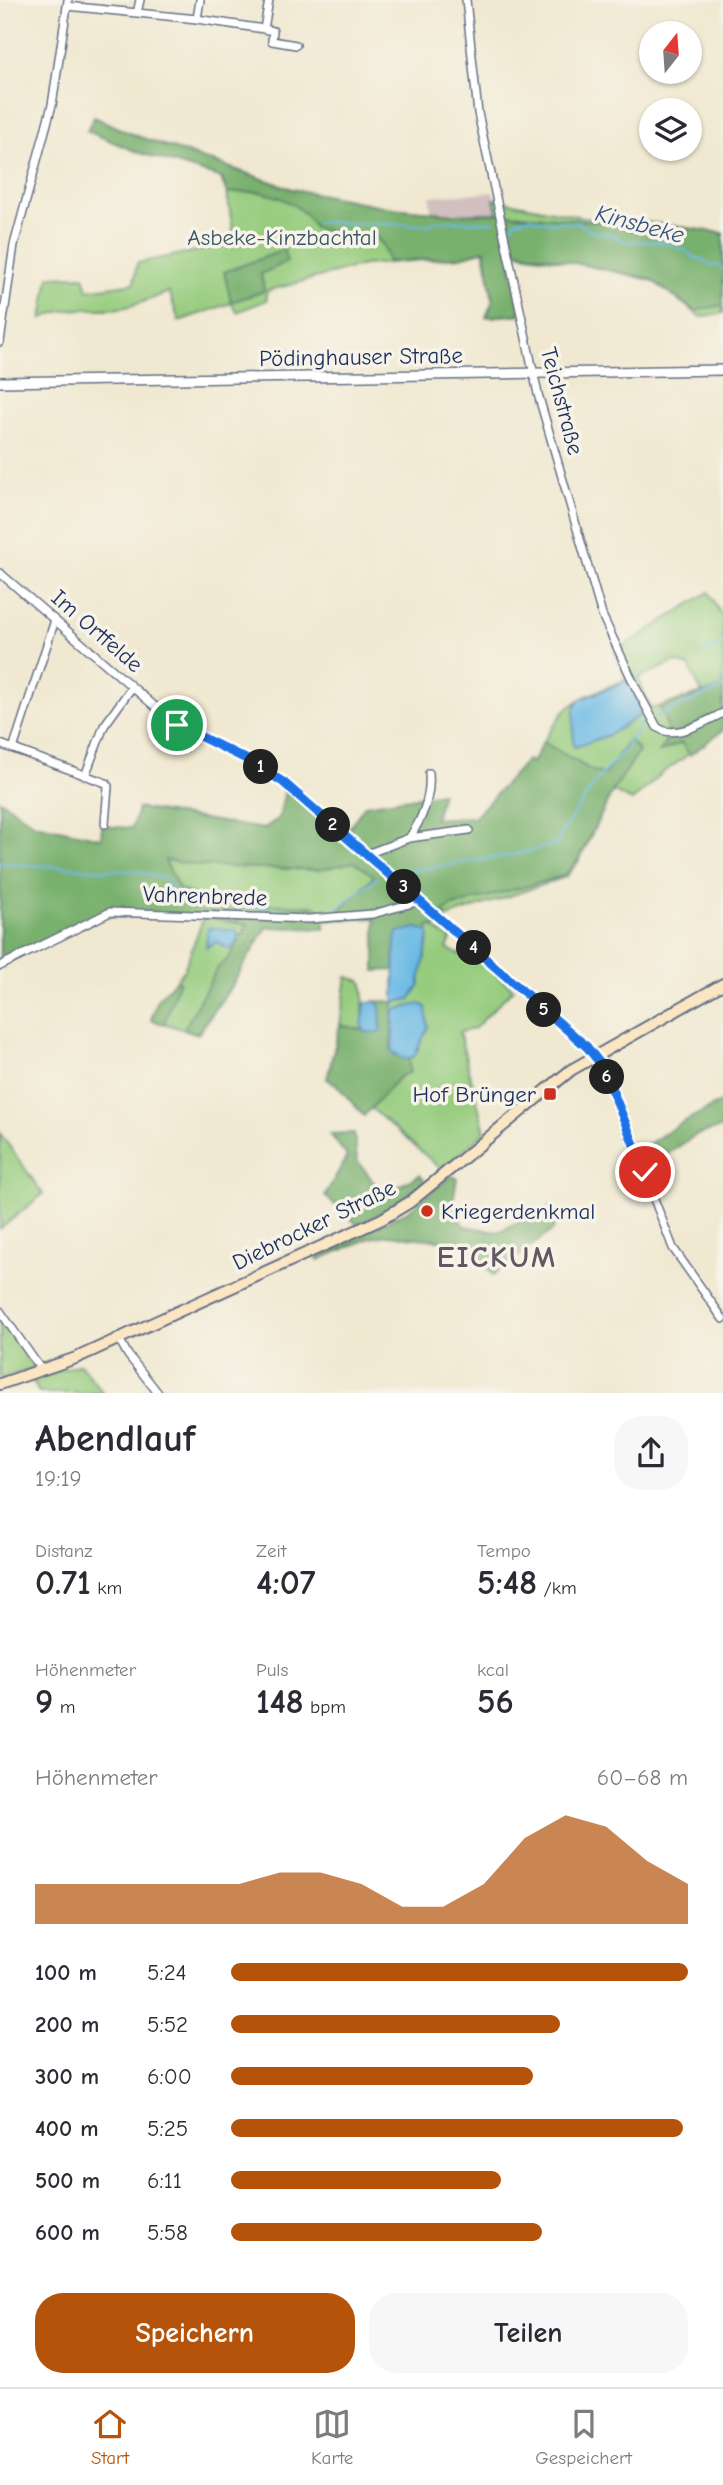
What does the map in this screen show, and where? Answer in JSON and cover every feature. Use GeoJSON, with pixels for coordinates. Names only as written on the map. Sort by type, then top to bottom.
{"type":"FeatureCollection","features":[{"type":"Feature","properties":{"kind":"main road","name":"Diebrocker Straße"},"geometry":{"type":"LineString","coordinates":[[0,1384],[42,1371],[119,1339],[322,1247],[404,1206],[545,1090],[594,1056],[723,984]]}},
{"type":"Feature","properties":{"kind":"street"},"geometry":{"type":"LineString","coordinates":[[137,13],[139,0]]}},
{"type":"Feature","properties":{"kind":"street"},"geometry":{"type":"LineString","coordinates":[[197,19],[200,0]]}},
{"type":"Feature","properties":{"kind":"street"},"geometry":{"type":"LineString","coordinates":[[264,29],[269,0]]}},
{"type":"Feature","properties":{"kind":"street","name":"Teichstraße"},"geometry":{"type":"LineString","coordinates":[[466,0],[478,113],[532,373],[602,615],[654,724],[662,731],[677,732],[723,713]]}},
{"type":"Feature","properties":{"kind":"street"},"geometry":{"type":"LineString","coordinates":[[0,342],[14,244],[51,105],[67,3],[264,29],[273,31],[272,41],[296,45]]}},
{"type":"Feature","properties":{"kind":"street","name":"Pödinghauser Straße"},"geometry":{"type":"LineString","coordinates":[[0,382],[723,370]]}},
{"type":"Feature","properties":{"kind":"street","name":"Im Ortfelde"},"geometry":{"type":"LineString","coordinates":[[0,573],[177,725],[274,775],[594,1056],[603,1067],[628,1126],[673,1248],[723,1319]]}},
{"type":"Feature","properties":{"kind":"street"},"geometry":{"type":"LineString","coordinates":[[13,749],[55,620]]}},
{"type":"Feature","properties":{"kind":"street"},"geometry":{"type":"LineString","coordinates":[[85,776],[104,726],[132,687]]}},
{"type":"Feature","properties":{"kind":"street"},"geometry":{"type":"LineString","coordinates":[[0,744],[108,786],[105,824]]}},
{"type":"Feature","properties":{"kind":"street"},"geometry":{"type":"LineString","coordinates":[[409,838],[428,800],[429,773]]}},
{"type":"Feature","properties":{"kind":"street"},"geometry":{"type":"LineString","coordinates":[[367,854],[409,838],[469,830]]}},
{"type":"Feature","properties":{"kind":"street","name":"Vahrenbrede"},"geometry":{"type":"LineString","coordinates":[[0,967],[110,912],[309,919],[373,915],[420,901]]}},
{"type":"Feature","properties":{"kind":"street"},"geometry":{"type":"LineString","coordinates":[[0,1311],[42,1371]]}},
{"type":"Feature","properties":{"kind":"street"},"geometry":{"type":"LineString","coordinates":[[119,1339],[158,1393]]}},
{"type":"Feature","properties":{"kind":"shaded area"},"geometry":{"type":"Polygon","coordinates":[[[493,192],[498,213],[431,212],[430,196],[493,192]]]}},
{"type":"Feature","properties":{"kind":"green space"},"geometry":{"type":"Polygon","coordinates":[[[94,117],[134,135],[292,189],[392,208],[454,214],[498,213],[611,223],[638,232],[645,222],[723,233],[723,305],[695,311],[650,279],[508,249],[521,314],[486,317],[493,301],[485,250],[460,257],[388,262],[383,245],[376,237],[357,237],[314,228],[299,209],[268,194],[227,193],[222,178],[137,152],[87,131],[94,117]]]}},
{"type":"Feature","properties":{"kind":"green space","name":"Asbeke-Kinzbachtal"},"geometry":{"type":"Polygon","coordinates":[[[214,162],[292,189],[322,205],[454,214],[497,213],[494,199],[611,223],[638,232],[645,222],[723,233],[723,313],[701,317],[653,281],[596,266],[522,254],[508,249],[521,314],[486,317],[493,301],[484,250],[460,257],[364,265],[266,291],[267,300],[237,312],[231,303],[179,321],[169,292],[126,307],[74,309],[42,319],[49,277],[84,276],[88,290],[134,283],[137,263],[235,243],[227,193],[214,162]]]}},
{"type":"Feature","properties":{"kind":"green space"},"geometry":{"type":"Polygon","coordinates":[[[284,250],[287,262],[261,274],[264,289],[262,292],[231,302],[224,272],[284,250]]]}},
{"type":"Feature","properties":{"kind":"green space"},"geometry":{"type":"Polygon","coordinates":[[[709,592],[720,613],[723,613],[723,730],[661,774],[632,801],[612,791],[579,861],[566,877],[450,916],[335,915],[325,914],[319,909],[265,926],[232,986],[198,1034],[163,1023],[176,980],[183,972],[205,914],[105,914],[0,801],[35,825],[102,839],[133,829],[222,824],[342,839],[434,819],[475,818],[532,763],[564,711],[582,698],[627,679],[615,652],[709,592]],[[675,662],[638,678],[651,709],[702,693],[689,666],[675,662]]]}},
{"type":"Feature","properties":{"kind":"green space"},"geometry":{"type":"Polygon","coordinates":[[[723,687],[723,730],[690,755],[681,743],[660,752],[667,730],[660,708],[723,687]]]}},
{"type":"Feature","properties":{"kind":"green space"},"geometry":{"type":"Polygon","coordinates":[[[629,740],[639,751],[613,791],[578,860],[564,876],[453,906],[443,912],[447,919],[435,927],[429,925],[428,931],[417,928],[395,941],[394,970],[375,971],[375,918],[325,920],[324,929],[267,927],[231,986],[197,1033],[184,1029],[218,967],[228,959],[248,925],[205,917],[105,916],[0,965],[0,800],[35,824],[101,838],[102,826],[132,828],[138,808],[263,829],[279,818],[285,790],[342,838],[365,805],[442,793],[435,819],[475,817],[527,760],[532,763],[543,742],[593,771],[605,774],[629,740]],[[165,860],[179,889],[211,902],[315,906],[325,914],[335,915],[374,876],[354,862],[318,870],[202,866],[165,860]]]}},
{"type":"Feature","properties":{"kind":"green space"},"geometry":{"type":"Polygon","coordinates":[[[429,924],[451,940],[447,948],[459,955],[465,946],[513,989],[474,1029],[459,1032],[485,1132],[441,1169],[371,1108],[400,1076],[409,1072],[409,1059],[414,1057],[398,1009],[394,1012],[394,1002],[410,999],[414,991],[424,963],[429,924]]]}},
{"type":"Feature","properties":{"kind":"green space"},"geometry":{"type":"Polygon","coordinates":[[[347,977],[362,981],[365,1032],[340,1025],[347,977]]]}},
{"type":"Feature","properties":{"kind":"green space"},"geometry":{"type":"Polygon","coordinates":[[[176,980],[179,981],[164,1024],[151,1020],[158,999],[176,980]]]}},
{"type":"Feature","properties":{"kind":"green space"},"geometry":{"type":"Polygon","coordinates":[[[376,1001],[394,1002],[391,1050],[395,1055],[409,1059],[410,1072],[400,1076],[364,1116],[336,1084],[327,1079],[340,1025],[378,1033],[381,1030],[380,1008],[376,1001]]]}},
{"type":"Feature","properties":{"kind":"green space"},"geometry":{"type":"Polygon","coordinates":[[[723,1101],[723,1127],[696,1135],[649,1166],[642,1148],[723,1101]]]}},
{"type":"Feature","properties":{"kind":"green space"},"geometry":{"type":"Polygon","coordinates":[[[0,1133],[43,1194],[0,1229],[0,1133]]]}},
{"type":"Feature","properties":{"kind":"green space"},"geometry":{"type":"Polygon","coordinates":[[[354,1133],[357,1160],[383,1194],[420,1175],[425,1181],[388,1209],[358,1225],[325,1196],[347,1156],[330,1134],[354,1133]]]}},
{"type":"Feature","properties":{"kind":"green space"},"geometry":{"type":"Polygon","coordinates":[[[451,1176],[457,1178],[452,1207],[464,1226],[498,1232],[520,1221],[539,1219],[550,1206],[554,1229],[493,1275],[467,1243],[388,1235],[370,1238],[318,1260],[316,1256],[408,1211],[451,1176]]]}},
{"type":"Feature","properties":{"kind":"green space"},"geometry":{"type":"Polygon","coordinates":[[[0,1318],[35,1368],[0,1379],[0,1318]]]}},
{"type":"Feature","properties":{"kind":"green space"},"geometry":{"type":"Polygon","coordinates":[[[80,1364],[103,1393],[39,1393],[32,1380],[80,1364]]]}},
{"type":"Feature","properties":{"kind":"water"},"geometry":{"type":"Polygon","coordinates":[[[629,680],[643,713],[609,735],[575,747],[574,710],[579,700],[629,680]]]}},
{"type":"Feature","properties":{"kind":"water"},"geometry":{"type":"Polygon","coordinates":[[[208,928],[236,930],[240,936],[232,948],[227,949],[217,942],[206,947],[208,928]]]}},
{"type":"Feature","properties":{"kind":"water"},"geometry":{"type":"Polygon","coordinates":[[[417,928],[428,931],[429,937],[419,986],[410,999],[394,1002],[395,941],[398,932],[417,928]]]}},
{"type":"Feature","properties":{"kind":"water"},"geometry":{"type":"Polygon","coordinates":[[[376,1001],[380,1008],[381,1030],[378,1033],[365,1032],[362,1026],[365,1003],[376,1001]]]}},
{"type":"Feature","properties":{"kind":"water"},"geometry":{"type":"Polygon","coordinates":[[[420,1004],[426,1007],[428,1027],[414,1057],[403,1059],[392,1051],[394,1012],[420,1004]]]}},
{"type":"Feature","properties":{"kind":"waterway","name":"Kinsbeke"},"geometry":{"type":"LineString","coordinates":[[506,226],[513,226],[516,221],[531,217],[555,223],[577,222],[592,232],[611,234],[624,241],[665,242],[711,266],[718,265],[723,269]]}},
{"type":"Feature","properties":{"kind":"waterway","name":"Kinsbeke"},"geometry":{"type":"LineString","coordinates":[[317,222],[423,225],[436,221],[494,222]]}},
{"type":"Feature","properties":{"kind":"waterway"},"geometry":{"type":"LineString","coordinates":[[704,653],[723,644]]}},
{"type":"Feature","properties":{"kind":"waterway"},"geometry":{"type":"LineString","coordinates":[[654,718],[723,687]]}},
{"type":"Feature","properties":{"kind":"waterway"},"geometry":{"type":"LineString","coordinates":[[642,722],[643,713]]}},
{"type":"Feature","properties":{"kind":"waterway"},"geometry":{"type":"LineString","coordinates":[[400,872],[514,855],[557,844],[563,830],[600,776],[625,750],[642,722],[648,720]]}},
{"type":"Feature","properties":{"kind":"waterway"},"geometry":{"type":"LineString","coordinates":[[0,863],[141,872],[165,879],[175,891],[208,904],[328,914],[377,878]]}},
{"type":"Feature","properties":{"kind":"place","name":"Hof Brünger"},"geometry":{"type":"Point","coordinates":[550,1094]}},
{"type":"Feature","properties":{"kind":"place","name":"Kriegerdenkmal"},"geometry":{"type":"Point","coordinates":[427,1211]}},
{"type":"Feature","properties":{"kind":"district","name":"EICKUM"},"geometry":{"type":"Point","coordinates":[497,1257]}},
{"type":"Feature","properties":{"kind":"route"},"geometry":{"type":"LineString","coordinates":[[177,725],[248,760],[283,782],[587,1047],[603,1067],[645,1172]]}}]}
